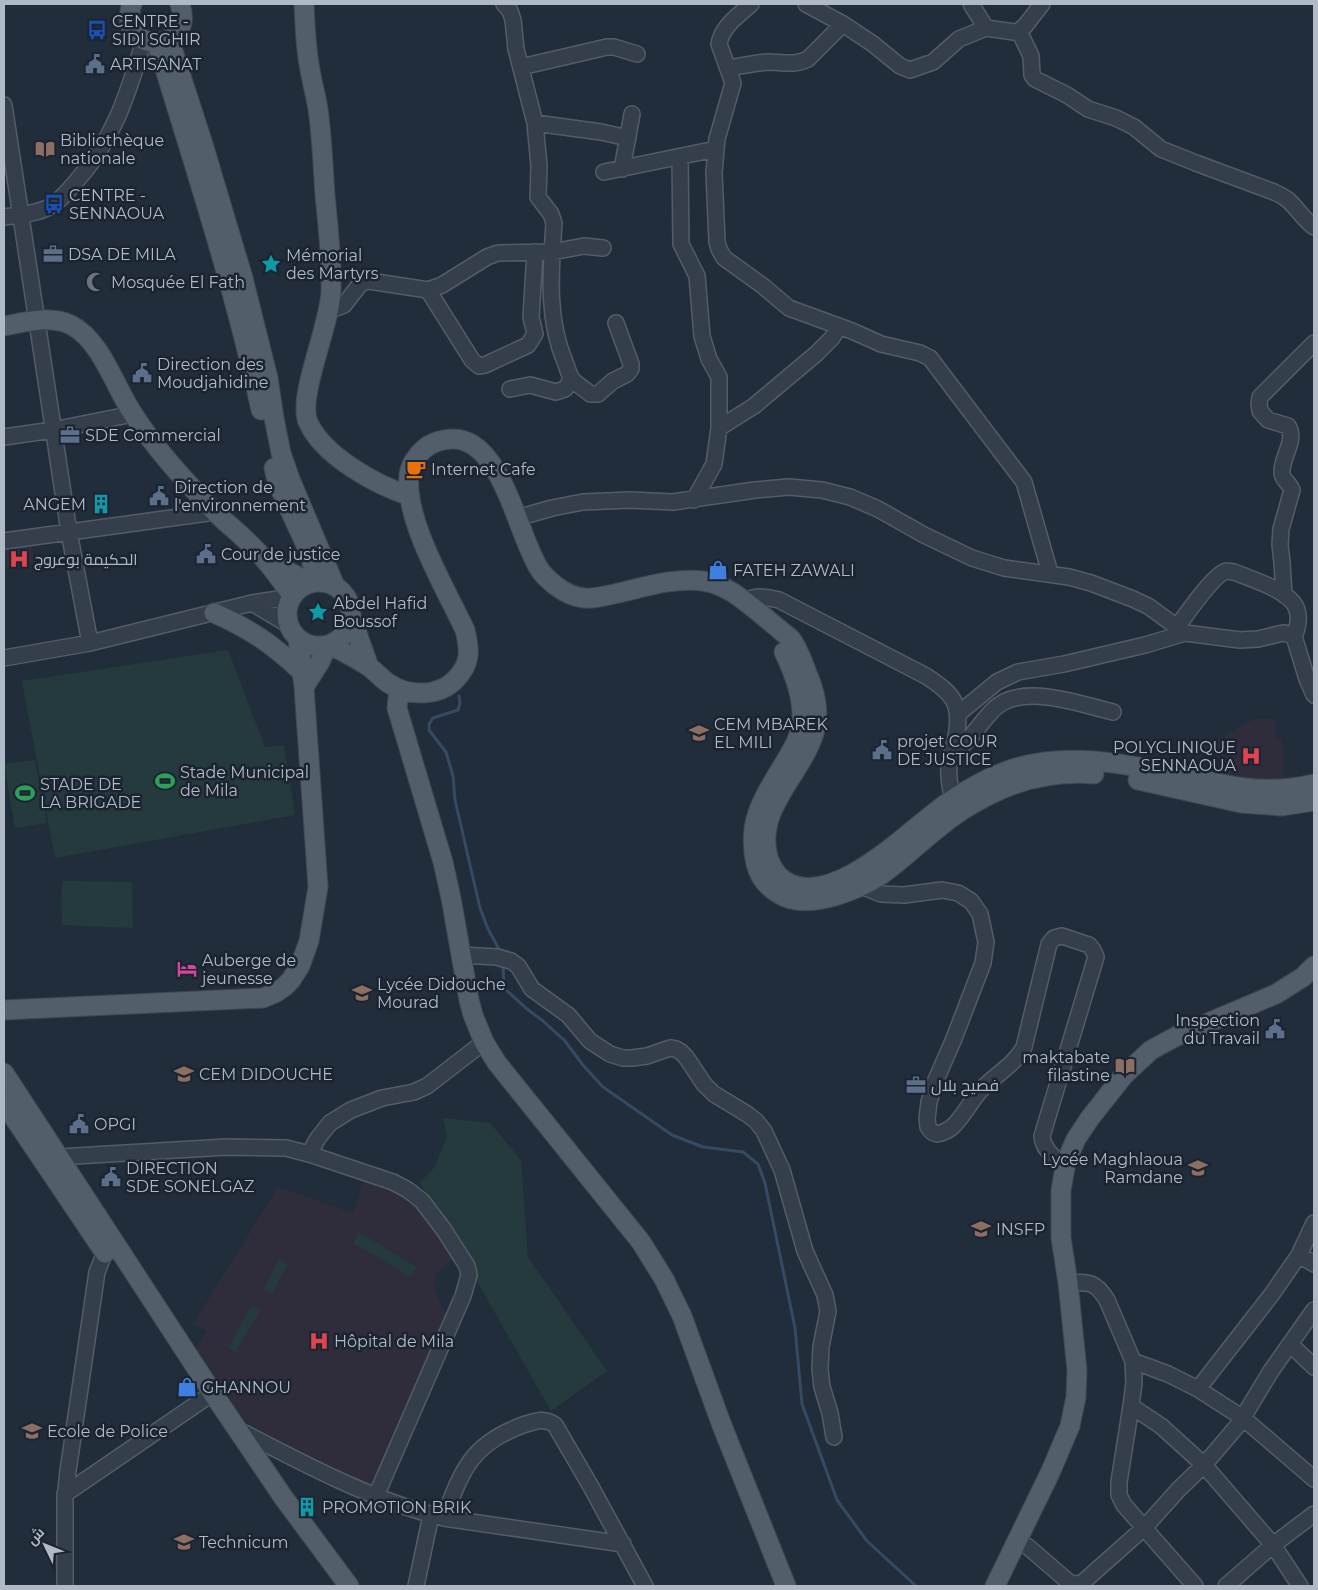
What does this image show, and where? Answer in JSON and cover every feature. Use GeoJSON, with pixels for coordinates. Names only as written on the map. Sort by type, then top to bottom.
{"type":"FeatureCollection","features":[{"type":"Feature","properties":{"kind":"main road"},"geometry":{"type":"LineString","coordinates":[[132,4],[129,12],[130,24],[135,34],[157,41],[177,33],[182,23],[183,13],[180,4]]}},
{"type":"Feature","properties":{"kind":"main road"},"geometry":{"type":"LineString","coordinates":[[304,4],[307,48],[318,108],[332,290],[329,311],[307,392],[305,408],[307,421],[326,448],[350,467],[393,490],[410,496]]}},
{"type":"Feature","properties":{"kind":"main road"},"geometry":{"type":"LineString","coordinates":[[157,41],[268,378],[281,454],[321,583]]}},
{"type":"Feature","properties":{"kind":"main road"},"geometry":{"type":"LineString","coordinates":[[4,326],[36,320],[56,321],[71,325],[84,334],[96,349],[133,414],[161,453],[216,512],[265,560],[293,596]]}},
{"type":"Feature","properties":{"kind":"main road"},"geometry":{"type":"LineString","coordinates":[[329,645],[369,667],[389,684],[399,689],[421,693],[437,691],[451,684],[462,672],[469,658],[469,644],[465,630],[415,521],[410,496],[409,476],[411,467],[423,450],[435,442],[450,438],[465,440],[477,448],[489,460],[504,487],[540,570],[552,583],[566,593],[581,598],[598,597],[678,581],[691,580],[715,584],[728,589],[790,639],[807,673],[814,692],[817,710],[816,727],[806,751],[778,798],[768,825],[767,853],[772,868],[783,880],[798,886],[815,887],[859,870],[885,853],[923,821],[953,800],[1006,771],[1036,763],[1093,761],[1132,766],[1233,787],[1290,789],[1314,784]]}},
{"type":"Feature","properties":{"kind":"main road"},"geometry":{"type":"LineString","coordinates":[[265,560],[343,592],[349,600],[352,609],[352,619],[369,667]]}},
{"type":"Feature","properties":{"kind":"main road"},"geometry":{"type":"LineString","coordinates":[[4,1010],[263,998],[275,993],[291,980],[300,966],[309,941],[318,888],[303,679],[287,610],[293,596],[301,588],[321,583]]}},
{"type":"Feature","properties":{"kind":"main road"},"geometry":{"type":"LineString","coordinates":[[214,613],[252,632],[271,645],[303,679]]}},
{"type":"Feature","properties":{"kind":"main road"},"geometry":{"type":"LineString","coordinates":[[293,632],[312,646],[329,645],[341,639],[348,630],[352,619]]}},
{"type":"Feature","properties":{"kind":"main road"},"geometry":{"type":"LineString","coordinates":[[776,627],[780,643],[794,673],[801,700],[802,718],[800,732],[794,746],[764,797],[756,815],[753,829],[753,851],[758,872],[766,884],[777,893],[792,900],[809,901],[862,886],[900,860],[960,811],[988,795],[1019,782],[1052,775],[1085,773],[1121,776],[1241,803],[1282,806],[1314,801]]}},
{"type":"Feature","properties":{"kind":"main road"},"geometry":{"type":"LineString","coordinates":[[303,679],[320,662],[329,645]]}},
{"type":"Feature","properties":{"kind":"main road"},"geometry":{"type":"LineString","coordinates":[[399,689],[397,708],[443,862],[469,1000],[484,1042],[497,1063],[640,1242],[664,1279],[682,1316],[721,1423],[786,1586]]}},
{"type":"Feature","properties":{"kind":"main road"},"geometry":{"type":"LineString","coordinates":[[1006,1586],[1076,1439],[1086,1404],[1088,1366],[1074,1283],[1061,1238],[1061,1190],[1065,1167],[1076,1139],[1124,1075],[1151,1050],[1177,1036],[1276,994],[1303,977],[1314,966]]}},
{"type":"Feature","properties":{"kind":"main road"},"geometry":{"type":"LineString","coordinates":[[995,1586],[1050,1473],[1070,1426],[1076,1397],[1077,1370],[1073,1185],[1078,1160],[1090,1137],[1103,1117],[1134,1080],[1154,1061],[1172,1050],[1286,1000],[1314,982]]}},
{"type":"Feature","properties":{"kind":"main road"},"geometry":{"type":"LineString","coordinates":[[4,1073],[212,1392],[283,1497],[349,1586]]}},
{"type":"Feature","properties":{"kind":"main road"},"geometry":{"type":"LineString","coordinates":[[4,1103],[258,1481],[336,1586]]}},
{"type":"Feature","properties":{"kind":"street"},"geometry":{"type":"LineString","coordinates":[[504,4],[510,11],[513,20],[516,49],[534,123],[539,166],[538,197],[551,214],[554,223],[550,284],[553,316],[561,351],[572,380],[590,394],[598,394],[613,381],[628,374],[631,369],[631,364],[616,323]]}},
{"type":"Feature","properties":{"kind":"street"},"geometry":{"type":"LineString","coordinates":[[751,4],[727,27],[720,38],[719,44],[732,79],[732,88],[717,139],[714,173],[717,242],[719,249],[724,258],[763,286],[789,308],[881,344],[920,353],[930,358],[1024,482],[1050,573]]}},
{"type":"Feature","properties":{"kind":"street"},"geometry":{"type":"LineString","coordinates":[[806,4],[843,24],[874,44],[900,66],[910,70],[933,62],[959,40],[986,28],[1019,31],[1042,4]]}},
{"type":"Feature","properties":{"kind":"street"},"geometry":{"type":"LineString","coordinates":[[971,4],[986,28]]}},
{"type":"Feature","properties":{"kind":"street"},"geometry":{"type":"LineString","coordinates":[[728,68],[769,62],[794,64],[801,62],[808,59],[843,24]]}},
{"type":"Feature","properties":{"kind":"street"},"geometry":{"type":"LineString","coordinates":[[1019,31],[1031,56],[1032,76],[1035,79],[1067,95],[1088,109],[1116,118],[1134,127],[1161,149],[1279,195],[1289,201],[1299,214],[1314,227]]}},
{"type":"Feature","properties":{"kind":"street"},"geometry":{"type":"LineString","coordinates":[[4,217],[47,208],[57,203],[79,179],[103,147],[157,41]]}},
{"type":"Feature","properties":{"kind":"street"},"geometry":{"type":"LineString","coordinates":[[521,67],[606,47],[614,47],[637,54]]}},
{"type":"Feature","properties":{"kind":"street"},"geometry":{"type":"LineString","coordinates":[[4,109],[68,532],[90,643]]}},
{"type":"Feature","properties":{"kind":"street"},"geometry":{"type":"LineString","coordinates":[[622,169],[632,114]]}},
{"type":"Feature","properties":{"kind":"street"},"geometry":{"type":"LineString","coordinates":[[534,123],[602,132],[628,138]]}},
{"type":"Feature","properties":{"kind":"street"},"geometry":{"type":"LineString","coordinates":[[604,172],[716,149]]}},
{"type":"Feature","properties":{"kind":"street"},"geometry":{"type":"LineString","coordinates":[[680,157],[682,244],[697,276],[702,336],[709,359],[718,378],[719,428],[714,464],[694,500]]}},
{"type":"Feature","properties":{"kind":"street"},"geometry":{"type":"LineString","coordinates":[[329,311],[344,305],[361,283],[369,281],[428,290],[442,285],[498,253],[552,252],[584,246],[603,248]]}},
{"type":"Feature","properties":{"kind":"street"},"geometry":{"type":"LineString","coordinates":[[428,290],[472,360],[478,366],[485,365],[528,345],[535,334],[531,317],[535,252]]}},
{"type":"Feature","properties":{"kind":"street"},"geometry":{"type":"LineString","coordinates":[[719,428],[754,406],[816,354],[832,338],[839,326]]}},
{"type":"Feature","properties":{"kind":"street"},"geometry":{"type":"LineString","coordinates":[[1284,594],[1280,545],[1281,529],[1292,490],[1291,486],[1282,477],[1282,470],[1292,432],[1288,426],[1268,420],[1260,411],[1258,404],[1260,397],[1314,344]]}},
{"type":"Feature","properties":{"kind":"street"},"geometry":{"type":"LineString","coordinates":[[510,389],[530,385],[556,392],[565,390],[572,380]]}},
{"type":"Feature","properties":{"kind":"street"},"geometry":{"type":"LineString","coordinates":[[4,437],[53,430],[133,414]]}},
{"type":"Feature","properties":{"kind":"street"},"geometry":{"type":"LineString","coordinates":[[517,518],[583,502],[630,500],[673,502],[789,487],[822,490],[850,497],[878,509],[924,535],[972,558],[1004,568],[1050,573],[1091,582],[1148,606],[1181,630],[1240,640],[1258,639],[1284,633],[1289,634],[1294,638],[1314,695]]}},
{"type":"Feature","properties":{"kind":"street"},"geometry":{"type":"LineString","coordinates":[[4,541],[216,512]]}},
{"type":"Feature","properties":{"kind":"street"},"geometry":{"type":"LineString","coordinates":[[958,714],[997,682],[1018,672],[1145,645],[1181,630],[1208,586],[1227,571],[1240,574],[1284,594],[1297,608],[1298,625],[1294,638]]}},
{"type":"Feature","properties":{"kind":"street"},"geometry":{"type":"LineString","coordinates":[[4,658],[90,643],[252,603],[293,596]]}},
{"type":"Feature","properties":{"kind":"street"},"geometry":{"type":"LineString","coordinates":[[744,601],[752,597],[780,600],[942,686],[956,704],[958,714],[949,777],[953,800]]}},
{"type":"Feature","properties":{"kind":"street"},"geometry":{"type":"LineString","coordinates":[[252,603],[293,632]]}},
{"type":"Feature","properties":{"kind":"street"},"geometry":{"type":"LineString","coordinates":[[951,756],[961,749],[993,710],[1004,701],[1015,698],[1028,695],[1058,699],[1113,712]]}},
{"type":"Feature","properties":{"kind":"street"},"geometry":{"type":"LineString","coordinates":[[862,886],[881,894],[904,895],[942,890],[958,893],[971,901],[980,914],[986,942],[982,963],[953,1041],[935,1082],[929,1102],[928,1127],[937,1134],[951,1128],[992,1078],[1012,1064],[1020,1055],[1024,1047],[1049,944],[1054,938],[1062,936],[1089,945],[1093,950],[1096,957],[1042,1136],[1042,1143],[1046,1149],[1065,1167]]}},
{"type":"Feature","properties":{"kind":"street"},"geometry":{"type":"LineString","coordinates":[[461,955],[506,958],[511,961],[518,966],[532,989],[568,1014],[590,1041],[610,1054],[623,1058],[632,1058],[647,1056],[670,1048],[676,1049],[681,1052],[698,1077],[714,1094],[747,1114],[764,1131],[782,1170],[805,1251],[825,1295],[828,1311],[821,1347],[820,1369],[822,1387],[834,1437]]}},
{"type":"Feature","properties":{"kind":"street"},"geometry":{"type":"LineString","coordinates":[[309,1154],[318,1138],[330,1123],[344,1114],[382,1098],[414,1092],[427,1086],[484,1042]]}},
{"type":"Feature","properties":{"kind":"street"},"geometry":{"type":"LineString","coordinates":[[59,1156],[226,1147],[286,1148],[393,1182],[408,1190],[422,1201],[444,1230],[467,1266],[469,1275],[463,1296],[376,1496]]}},
{"type":"Feature","properties":{"kind":"street"},"geometry":{"type":"LineString","coordinates":[[1198,1389],[1272,1294],[1299,1255],[1314,1223]]}},
{"type":"Feature","properties":{"kind":"street"},"geometry":{"type":"LineString","coordinates":[[65,1586],[68,1471],[97,1272],[105,1252]]}},
{"type":"Feature","properties":{"kind":"street"},"geometry":{"type":"LineString","coordinates":[[1299,1255],[1314,1264]]}},
{"type":"Feature","properties":{"kind":"street"},"geometry":{"type":"LineString","coordinates":[[1074,1283],[1088,1282],[1096,1285],[1102,1292],[1133,1361],[1134,1382],[1118,1488],[1119,1495],[1124,1505],[1195,1586]]}},
{"type":"Feature","properties":{"kind":"street"},"geometry":{"type":"LineString","coordinates":[[1026,1546],[1070,1583],[1082,1583],[1144,1528],[1179,1489],[1204,1465],[1243,1418],[1272,1370],[1314,1310]]}},
{"type":"Feature","properties":{"kind":"street"},"geometry":{"type":"LineString","coordinates":[[1290,1344],[1314,1367]]}},
{"type":"Feature","properties":{"kind":"street"},"geometry":{"type":"LineString","coordinates":[[1133,1361],[1168,1374],[1198,1389],[1243,1418],[1314,1479]]}},
{"type":"Feature","properties":{"kind":"street"},"geometry":{"type":"LineString","coordinates":[[66,1494],[204,1399]]}},
{"type":"Feature","properties":{"kind":"street"},"geometry":{"type":"LineString","coordinates":[[1131,1406],[1161,1426],[1204,1465],[1273,1545],[1300,1586]]}},
{"type":"Feature","properties":{"kind":"street"},"geometry":{"type":"LineString","coordinates":[[416,1586],[438,1516],[462,1471],[483,1447],[498,1437],[513,1429],[542,1420],[550,1422],[555,1426],[645,1586]]}},
{"type":"Feature","properties":{"kind":"street"},"geometry":{"type":"LineString","coordinates":[[237,1429],[376,1496],[438,1516],[623,1544]]}},
{"type":"Feature","properties":{"kind":"street"},"geometry":{"type":"LineString","coordinates":[[1226,1586],[1273,1545],[1314,1514]]}},
{"type":"Feature","properties":{"kind":"shaded area","name":"الحكيمة بوعروج"},"geometry":{"type":"Polygon","coordinates":[[[32,546],[34,563],[5,567],[4,550],[32,546]]]}},
{"type":"Feature","properties":{"kind":"shaded area","name":"POLYCLINIQUE SENNAOUA"},"geometry":{"type":"Polygon","coordinates":[[[1254,719],[1275,719],[1275,737],[1282,739],[1283,780],[1250,780],[1222,772],[1217,741],[1254,719]]]}},
{"type":"Feature","properties":{"kind":"shaded area","name":"Hôpital de Mila"},"geometry":{"type":"Polygon","coordinates":[[[364,1180],[414,1200],[452,1259],[435,1274],[433,1288],[448,1315],[372,1488],[288,1446],[245,1421],[195,1351],[207,1331],[193,1324],[278,1187],[353,1213],[364,1180]]]}},
{"type":"Feature","properties":{"kind":"green space","name":"Stade Municipal de Mila"},"geometry":{"type":"Polygon","coordinates":[[[228,650],[265,747],[284,745],[295,815],[55,858],[22,681],[228,650]]]}},
{"type":"Feature","properties":{"kind":"green space","name":"STADE DE LA BRIGADE"},"geometry":{"type":"Polygon","coordinates":[[[35,760],[47,823],[15,828],[4,764],[35,760]]]}},
{"type":"Feature","properties":{"kind":"green space"},"geometry":{"type":"Polygon","coordinates":[[[63,881],[132,882],[133,928],[62,925],[61,897],[63,881]]]}},
{"type":"Feature","properties":{"kind":"green space"},"geometry":{"type":"Polygon","coordinates":[[[443,1118],[490,1123],[521,1160],[528,1257],[607,1371],[551,1411],[420,1182],[434,1168],[447,1137],[443,1118]]]}},
{"type":"Feature","properties":{"kind":"green space"},"geometry":{"type":"Polygon","coordinates":[[[359,1232],[417,1267],[411,1277],[353,1243],[359,1232]]]}},
{"type":"Feature","properties":{"kind":"green space"},"geometry":{"type":"Polygon","coordinates":[[[279,1260],[288,1265],[272,1293],[263,1289],[279,1260]]]}},
{"type":"Feature","properties":{"kind":"green space"},"geometry":{"type":"Polygon","coordinates":[[[252,1305],[260,1310],[236,1352],[228,1348],[252,1305]]]}},
{"type":"Feature","properties":{"kind":"waterway"},"geometry":{"type":"LineString","coordinates":[[459,696],[458,710],[433,718],[429,724],[429,730],[446,752],[453,776],[455,800],[480,908],[488,929],[501,953]]}},
{"type":"Feature","properties":{"kind":"waterway"},"geometry":{"type":"LineString","coordinates":[[503,964],[504,988],[565,1041],[582,1064],[603,1087],[672,1135],[703,1147],[743,1152],[758,1164],[765,1183],[795,1328],[802,1404],[837,1500],[867,1541],[916,1586]]}},
{"type":"Feature","properties":{"kind":"place","name":"CENTRE - SIDI SGHIR"},"geometry":{"type":"Point","coordinates":[97,30]}},
{"type":"Feature","properties":{"kind":"place","name":"ARTISANAT"},"geometry":{"type":"Point","coordinates":[95,64]}},
{"type":"Feature","properties":{"kind":"place","name":"Bibliothèque nationale"},"geometry":{"type":"Point","coordinates":[45,149]}},
{"type":"Feature","properties":{"kind":"place","name":"CENTRE - SENNAOUA"},"geometry":{"type":"Point","coordinates":[54,204]}},
{"type":"Feature","properties":{"kind":"place","name":"DSA DE MILA"},"geometry":{"type":"Point","coordinates":[53,254]}},
{"type":"Feature","properties":{"kind":"place","name":"Mémorial des Martyrs"},"geometry":{"type":"Point","coordinates":[271,264]}},
{"type":"Feature","properties":{"kind":"place","name":"Mosquée El Fath"},"geometry":{"type":"Point","coordinates":[96,282]}},
{"type":"Feature","properties":{"kind":"place","name":"Direction des Moudjahidine"},"geometry":{"type":"Point","coordinates":[142,373]}},
{"type":"Feature","properties":{"kind":"place","name":"SDE Commercial"},"geometry":{"type":"Point","coordinates":[70,435]}},
{"type":"Feature","properties":{"kind":"place","name":"Internet Cafe"},"geometry":{"type":"Point","coordinates":[416,469]}},
{"type":"Feature","properties":{"kind":"place","name":"Direction de l'environnement"},"geometry":{"type":"Point","coordinates":[159,496]}},
{"type":"Feature","properties":{"kind":"place","name":"ANGEM"},"geometry":{"type":"Point","coordinates":[101,504]}},
{"type":"Feature","properties":{"kind":"place","name":"Cour de justice"},"geometry":{"type":"Point","coordinates":[206,554]}},
{"type":"Feature","properties":{"kind":"place","name":"الحكيمة بوعروج"},"geometry":{"type":"Point","coordinates":[19,559]}},
{"type":"Feature","properties":{"kind":"place","name":"FATEH ZAWALI"},"geometry":{"type":"Point","coordinates":[718,570]}},
{"type":"Feature","properties":{"kind":"place","name":"Abdel Hafid Boussof"},"geometry":{"type":"Point","coordinates":[318,612]}},
{"type":"Feature","properties":{"kind":"place","name":"CEM MBAREK EL MILI"},"geometry":{"type":"Point","coordinates":[699,733]}},
{"type":"Feature","properties":{"kind":"place","name":"projet COUR DE JUSTICE"},"geometry":{"type":"Point","coordinates":[882,750]}},
{"type":"Feature","properties":{"kind":"place","name":"POLYCLINIQUE SENNAOUA"},"geometry":{"type":"Point","coordinates":[1251,756]}},
{"type":"Feature","properties":{"kind":"place","name":"Stade Municipal de Mila"},"geometry":{"type":"Point","coordinates":[165,781]}},
{"type":"Feature","properties":{"kind":"place","name":"STADE DE LA BRIGADE"},"geometry":{"type":"Point","coordinates":[25,793]}},
{"type":"Feature","properties":{"kind":"place","name":"Auberge de jeunesse"},"geometry":{"type":"Point","coordinates":[187,969]}},
{"type":"Feature","properties":{"kind":"place","name":"Lycée Didouche Mourad"},"geometry":{"type":"Point","coordinates":[362,993]}},
{"type":"Feature","properties":{"kind":"place","name":"Inspection du Travail"},"geometry":{"type":"Point","coordinates":[1275,1029]}},
{"type":"Feature","properties":{"kind":"place","name":"maktabate filastine"},"geometry":{"type":"Point","coordinates":[1125,1066]}},
{"type":"Feature","properties":{"kind":"place","name":"CEM DIDOUCHE"},"geometry":{"type":"Point","coordinates":[184,1074]}},
{"type":"Feature","properties":{"kind":"place","name":"فصيح بلال"},"geometry":{"type":"Point","coordinates":[916,1085]}},
{"type":"Feature","properties":{"kind":"place","name":"OPGI"},"geometry":{"type":"Point","coordinates":[79,1124]}},
{"type":"Feature","properties":{"kind":"place","name":"Lycée Maghlaoua Ramdane"},"geometry":{"type":"Point","coordinates":[1198,1168]}},
{"type":"Feature","properties":{"kind":"place","name":"DIRECTION SDE SONELGAZ"},"geometry":{"type":"Point","coordinates":[111,1177]}},
{"type":"Feature","properties":{"kind":"place","name":"INSFP"},"geometry":{"type":"Point","coordinates":[981,1229]}},
{"type":"Feature","properties":{"kind":"place","name":"Hôpital de Mila"},"geometry":{"type":"Point","coordinates":[319,1341]}},
{"type":"Feature","properties":{"kind":"place","name":"GHANNOU"},"geometry":{"type":"Point","coordinates":[187,1387]}},
{"type":"Feature","properties":{"kind":"place","name":"Ecole de Police"},"geometry":{"type":"Point","coordinates":[32,1431]}},
{"type":"Feature","properties":{"kind":"place","name":"PROMOTION BRIK"},"geometry":{"type":"Point","coordinates":[307,1507]}},
{"type":"Feature","properties":{"kind":"place","name":"Technicum"},"geometry":{"type":"Point","coordinates":[184,1542]}}]}
